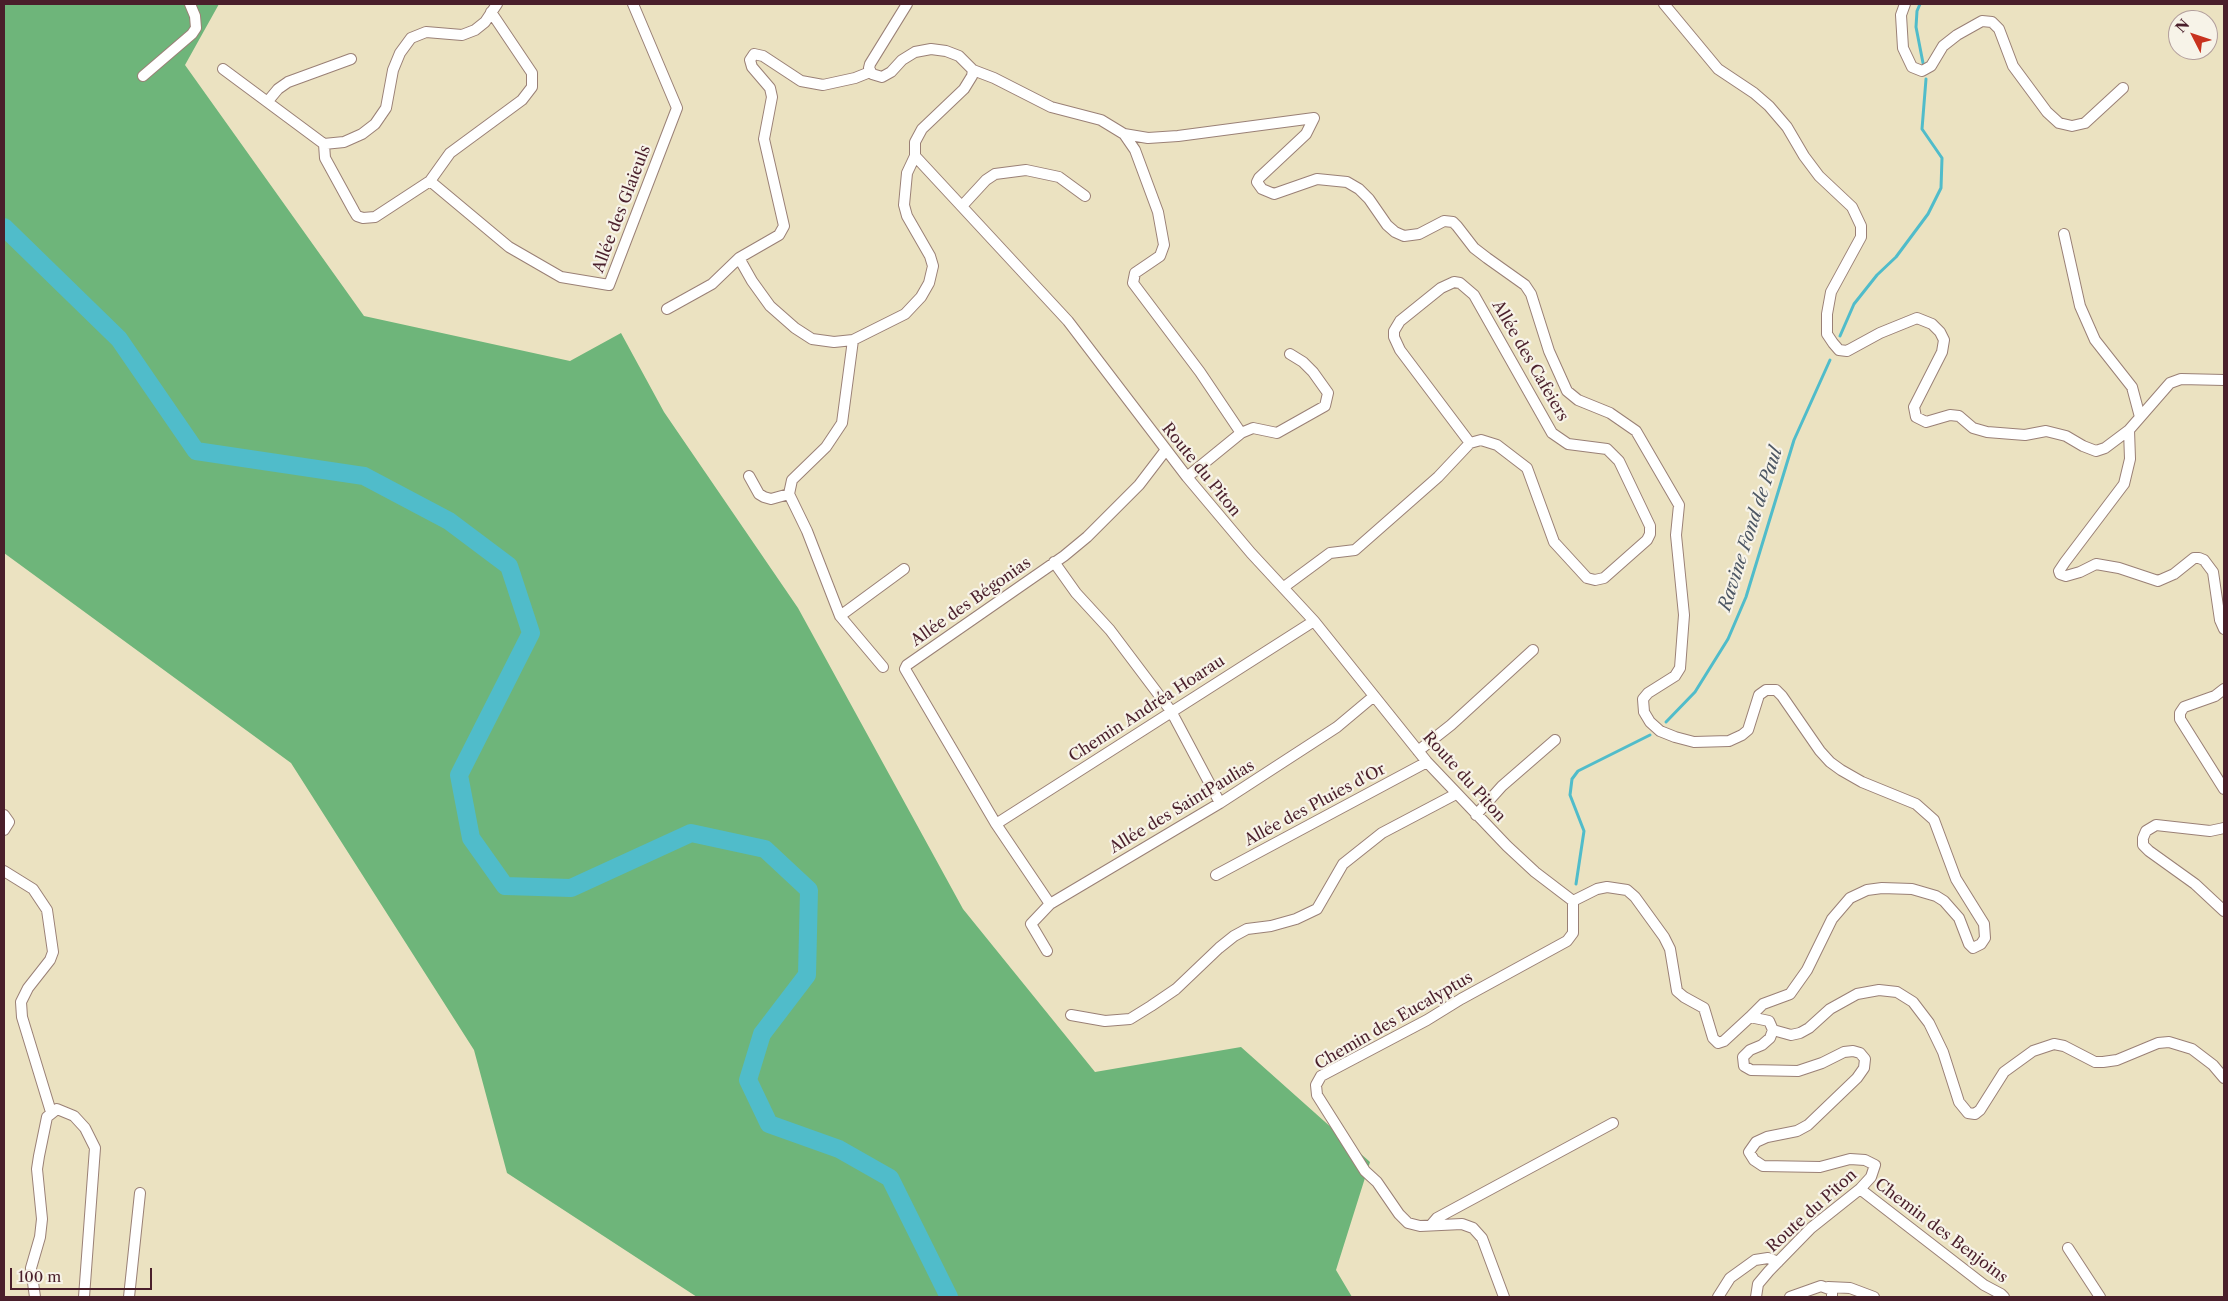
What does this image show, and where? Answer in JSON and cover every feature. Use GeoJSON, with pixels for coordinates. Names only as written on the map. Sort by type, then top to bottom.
{"type":"FeatureCollection","features":[{"type":"Feature","properties":{"kind":"street"},"geometry":{"type":"LineString","coordinates":[[143,76],[192,34],[196,28],[196,16],[190,4]]}},
{"type":"Feature","properties":{"kind":"street","name":"Allée des Glaieuls"},"geometry":{"type":"LineString","coordinates":[[430,181],[509,247],[561,276],[609,285],[677,108],[633,4]]}},
{"type":"Feature","properties":{"kind":"street"},"geometry":{"type":"LineString","coordinates":[[870,72],[870,64],[874,54],[907,4]]}},
{"type":"Feature","properties":{"kind":"street"},"geometry":{"type":"LineString","coordinates":[[1664,4],[1718,69],[1754,93],[1769,106],[1787,128],[1819,176],[1852,207],[1861,226],[1861,237],[1831,292],[1827,314],[1827,334],[1839,350],[1847,351],[1880,333],[1917,318],[1932,324],[1940,332],[1944,340],[1942,352],[1914,407],[1916,417],[1926,422],[1950,415],[1958,416],[1966,420],[1973,428],[1987,432],[2025,435],[2046,431],[2066,436],[2096,451],[2104,448],[2129,430],[2170,383],[2181,379],[2224,380]]}},
{"type":"Feature","properties":{"kind":"street"},"geometry":{"type":"LineString","coordinates":[[1905,4],[1901,15],[1903,48],[1912,67],[1922,72],[1931,66],[1943,46],[1957,35],[1982,21],[1992,22],[1999,29],[2014,66],[2047,112],[2059,123],[2072,126],[2085,123],[2124,88]]}},
{"type":"Feature","properties":{"kind":"street"},"geometry":{"type":"LineString","coordinates":[[223,69],[324,144],[344,142],[362,134],[375,124],[386,108],[393,70],[400,53],[411,38],[426,32],[462,35],[475,30],[485,22],[494,8],[532,73],[532,87],[522,100],[450,152],[430,181],[374,217],[364,218],[357,216],[354,212],[325,158],[324,144]]}},
{"type":"Feature","properties":{"kind":"street"},"geometry":{"type":"LineString","coordinates":[[667,310],[712,284],[739,258],[779,235],[784,226],[764,139],[772,97],[770,88],[752,67],[750,60],[754,54],[763,56],[801,81],[823,85],[855,78],[870,72],[882,78],[891,72],[902,60],[915,52],[931,49],[946,51],[959,56],[973,70],[994,78],[1051,107],[1101,120],[1124,134],[1136,150],[1158,212],[1164,245],[1160,256],[1135,272],[1133,284],[1200,372],[1241,433]]}},
{"type":"Feature","properties":{"kind":"street"},"geometry":{"type":"LineString","coordinates":[[268,101],[278,89],[288,82],[351,59]]}},
{"type":"Feature","properties":{"kind":"street"},"geometry":{"type":"LineString","coordinates":[[739,258],[759,293],[770,306],[794,328],[812,339],[834,342],[854,340],[905,314],[921,297],[929,283],[933,266],[930,256],[907,216],[904,205],[907,173],[915,156],[915,142],[922,129],[964,89],[972,76],[973,70]]}},
{"type":"Feature","properties":{"kind":"street"},"geometry":{"type":"LineString","coordinates":[[1124,134],[1148,138],[1178,136],[1314,118],[1306,134],[1259,178],[1257,182],[1259,186],[1267,192],[1274,194],[1317,179],[1347,182],[1359,189],[1369,199],[1387,226],[1404,236],[1419,234],[1444,222],[1452,222],[1480,253],[1517,278],[1529,289],[1549,351],[1567,391],[1578,400],[1610,412],[1636,431],[1672,490],[1680,510],[1676,534],[1684,615],[1681,658],[1678,673],[1648,693],[1643,699],[1644,712],[1650,722],[1660,731],[1694,742],[1729,741],[1748,730],[1759,695],[1766,690],[1776,690],[1830,762],[1862,782],[1916,804],[1934,820],[1956,879],[1984,924],[1985,938],[1982,944],[1973,948],[1969,944],[1959,918],[1944,901],[1936,896],[1912,889],[1882,888],[1867,890],[1850,898],[1832,918],[1807,970],[1790,994],[1763,1004],[1724,1041],[1718,1043],[1713,1038],[1704,1008],[1676,991],[1670,949],[1664,936],[1635,897],[1626,890],[1607,887],[1597,889],[1573,901]]}},
{"type":"Feature","properties":{"kind":"street","name":"Route du Piton"},"geometry":{"type":"LineString","coordinates":[[915,156],[1068,322],[1187,478],[1251,553],[1314,621],[1427,762],[1476,815],[1535,872],[1573,901]]}},
{"type":"Feature","properties":{"kind":"street"},"geometry":{"type":"LineString","coordinates":[[962,206],[986,180],[995,174],[1026,170],[1059,177],[1085,196]]}},
{"type":"Feature","properties":{"kind":"street"},"geometry":{"type":"LineString","coordinates":[[2064,234],[2080,306],[2096,340],[2132,387],[2140,417]]}},
{"type":"Feature","properties":{"kind":"street","name":"Allée des Cafeiers"},"geometry":{"type":"LineString","coordinates":[[1454,282],[1460,283],[1474,295],[1552,433],[1568,444],[1607,449],[1619,461],[1650,526],[1650,534],[1647,540],[1604,578],[1595,580],[1587,578],[1554,542],[1526,468],[1497,445],[1481,440],[1470,442],[1400,350],[1394,337],[1394,331],[1400,321],[1441,288],[1454,282]]}},
{"type":"Feature","properties":{"kind":"street"},"geometry":{"type":"LineString","coordinates":[[854,340],[842,423],[826,447],[792,480],[789,494],[807,531],[840,616],[883,668]]}},
{"type":"Feature","properties":{"kind":"street"},"geometry":{"type":"LineString","coordinates":[[1187,478],[1241,433],[1253,428],[1277,433],[1325,406],[1328,393],[1313,372],[1303,362],[1290,354]]}},
{"type":"Feature","properties":{"kind":"street"},"geometry":{"type":"LineString","coordinates":[[2129,430],[2130,459],[2124,484],[2059,570],[2060,574],[2066,576],[2096,564],[2119,568],[2158,581],[2174,574],[2194,558],[2199,558],[2204,560],[2213,572],[2220,620],[2224,629]]}},
{"type":"Feature","properties":{"kind":"street"},"geometry":{"type":"LineString","coordinates":[[1284,587],[1330,553],[1355,550],[1364,543],[1438,477],[1470,442]]}},
{"type":"Feature","properties":{"kind":"street","name":"Allée des Bégonias"},"geometry":{"type":"LineString","coordinates":[[1050,904],[996,824],[905,669],[907,665],[1087,537],[1139,485],[1165,451]]}},
{"type":"Feature","properties":{"kind":"street"},"geometry":{"type":"LineString","coordinates":[[749,476],[759,494],[764,497],[771,498],[789,494]]}},
{"type":"Feature","properties":{"kind":"street"},"geometry":{"type":"LineString","coordinates":[[1054,562],[1076,593],[1110,630],[1171,711],[1220,803]]}},
{"type":"Feature","properties":{"kind":"street"},"geometry":{"type":"LineString","coordinates":[[840,616],[904,569]]}},
{"type":"Feature","properties":{"kind":"street","name":"Chemin Andréa Hoarau"},"geometry":{"type":"LineString","coordinates":[[996,824],[1314,621]]}},
{"type":"Feature","properties":{"kind":"street"},"geometry":{"type":"LineString","coordinates":[[1418,751],[1451,725],[1533,650]]}},
{"type":"Feature","properties":{"kind":"street"},"geometry":{"type":"LineString","coordinates":[[2224,689],[2215,696],[2184,707],[2180,713],[2180,719],[2224,789]]}},
{"type":"Feature","properties":{"kind":"street","name":"Allée des SaintPaulias"},"geometry":{"type":"LineString","coordinates":[[1047,951],[1031,924],[1050,904],[1220,803],[1338,727],[1374,696]]}},
{"type":"Feature","properties":{"kind":"street"},"geometry":{"type":"LineString","coordinates":[[1476,815],[1502,786],[1555,740]]}},
{"type":"Feature","properties":{"kind":"street","name":"Allée des Pluies d'Or"},"geometry":{"type":"LineString","coordinates":[[1216,875],[1427,762]]}},
{"type":"Feature","properties":{"kind":"street"},"geometry":{"type":"LineString","coordinates":[[1071,1015],[1105,1021],[1130,1019],[1176,989],[1234,936],[1247,929],[1271,926],[1296,919],[1317,909],[1343,864],[1382,833],[1456,794]]}},
{"type":"Feature","properties":{"kind":"street"},"geometry":{"type":"LineString","coordinates":[[4,815],[9,822],[4,830]]}},
{"type":"Feature","properties":{"kind":"street"},"geometry":{"type":"LineString","coordinates":[[2224,828],[2210,831],[2156,826],[2146,831],[2143,838],[2144,845],[2149,851],[2195,884],[2224,911]]}},
{"type":"Feature","properties":{"kind":"street"},"geometry":{"type":"LineString","coordinates":[[4,871],[33,889],[47,910],[53,952],[50,960],[28,988],[21,1002],[22,1017],[52,1112]]}},
{"type":"Feature","properties":{"kind":"street","name":"Chemin des Eucalyptus"},"geometry":{"type":"LineString","coordinates":[[1504,1297],[1482,1238],[1473,1228],[1462,1224],[1408,1224],[1399,1214],[1377,1182],[1365,1171],[1317,1095],[1316,1085],[1321,1076],[1427,1020],[1461,999],[1567,941],[1573,933],[1573,901]]}},
{"type":"Feature","properties":{"kind":"street"},"geometry":{"type":"LineString","coordinates":[[1750,1017],[1769,1021],[1773,1030],[1791,1034],[1800,1033],[1830,1009],[1856,994],[1879,990],[1897,992],[1913,1002],[1929,1023],[1943,1052],[1959,1102],[1968,1113],[1975,1114],[1980,1110],[2004,1072],[2033,1051],[2054,1044],[2064,1046],[2095,1062],[2103,1062],[2117,1060],[2158,1044],[2169,1042],[2192,1049],[2213,1065],[2224,1078]]}},
{"type":"Feature","properties":{"kind":"street","name":"Route du Piton"},"geometry":{"type":"LineString","coordinates":[[1756,1297],[1758,1284],[1811,1228],[1860,1189],[1874,1171],[1875,1165],[1871,1162],[1850,1160],[1820,1167],[1763,1166],[1754,1160],[1749,1152],[1756,1142],[1767,1136],[1797,1131],[1808,1125],[1857,1078],[1864,1068],[1865,1059],[1860,1053],[1853,1050],[1844,1052],[1822,1063],[1798,1070],[1762,1071],[1750,1070],[1744,1066],[1743,1057],[1750,1050],[1762,1045],[1770,1038],[1773,1030]]}},
{"type":"Feature","properties":{"kind":"street"},"geometry":{"type":"LineString","coordinates":[[35,1297],[31,1268],[40,1237],[42,1219],[37,1169],[47,1117],[57,1109],[74,1116],[90,1135],[95,1148],[84,1297]]}},
{"type":"Feature","properties":{"kind":"street"},"geometry":{"type":"LineString","coordinates":[[1431,1225],[1437,1218],[1613,1123]]}},
{"type":"Feature","properties":{"kind":"street","name":"Chemin des Benjoins"},"geometry":{"type":"LineString","coordinates":[[1860,1189],[1984,1285],[2004,1297]]}},
{"type":"Feature","properties":{"kind":"street"},"geometry":{"type":"LineString","coordinates":[[130,1297],[140,1193]]}},
{"type":"Feature","properties":{"kind":"street"},"geometry":{"type":"LineString","coordinates":[[2068,1248],[2100,1297]]}},
{"type":"Feature","properties":{"kind":"street"},"geometry":{"type":"LineString","coordinates":[[1718,1297],[1730,1278],[1755,1260],[1768,1258],[1778,1262]]}},
{"type":"Feature","properties":{"kind":"street"},"geometry":{"type":"LineString","coordinates":[[1790,1297],[1821,1286],[1850,1288],[1874,1297]]}},
{"type":"Feature","properties":{"kind":"street"},"geometry":{"type":"LineString","coordinates":[[1828,1287],[1832,1290],[1832,1297]]}},
{"type":"Feature","properties":{"kind":"green space"},"geometry":{"type":"Polygon","coordinates":[[[4,4],[219,4],[185,65],[364,316],[570,361],[621,333],[664,412],[798,608],[963,909],[1095,1072],[1241,1047],[1370,1162],[1336,1270],[1352,1297],[697,1297],[507,1173],[474,1050],[291,763],[4,553],[4,4]]]}},
{"type":"Feature","properties":{"kind":"waterway","name":"Ravine Fond de Paul"},"geometry":{"type":"LineString","coordinates":[[1920,4],[1917,11],[1916,27],[1923,63]]}},
{"type":"Feature","properties":{"kind":"waterway","name":"Ravine Fond de Paul"},"geometry":{"type":"LineString","coordinates":[[1840,336],[1854,304],[1877,275],[1896,257],[1928,214],[1941,188],[1942,158],[1922,129],[1926,79]]}},
{"type":"Feature","properties":{"kind":"waterway"},"geometry":{"type":"LineString","coordinates":[[4,227],[119,339],[196,451],[364,476],[449,521],[509,566],[531,633],[459,775],[471,838],[505,886],[571,888],[691,833],[765,849],[809,890],[807,975],[762,1034],[748,1080],[769,1124],[839,1149],[890,1178],[949,1297]]}},
{"type":"Feature","properties":{"kind":"waterway","name":"Ravine Fond de Paul"},"geometry":{"type":"LineString","coordinates":[[1666,722],[1695,692],[1728,639],[1746,597],[1794,440],[1830,360]]}},
{"type":"Feature","properties":{"kind":"waterway","name":"Ravine Fond de Paul"},"geometry":{"type":"LineString","coordinates":[[1576,884],[1584,831],[1570,795],[1572,779],[1578,771],[1650,735]]}}]}
